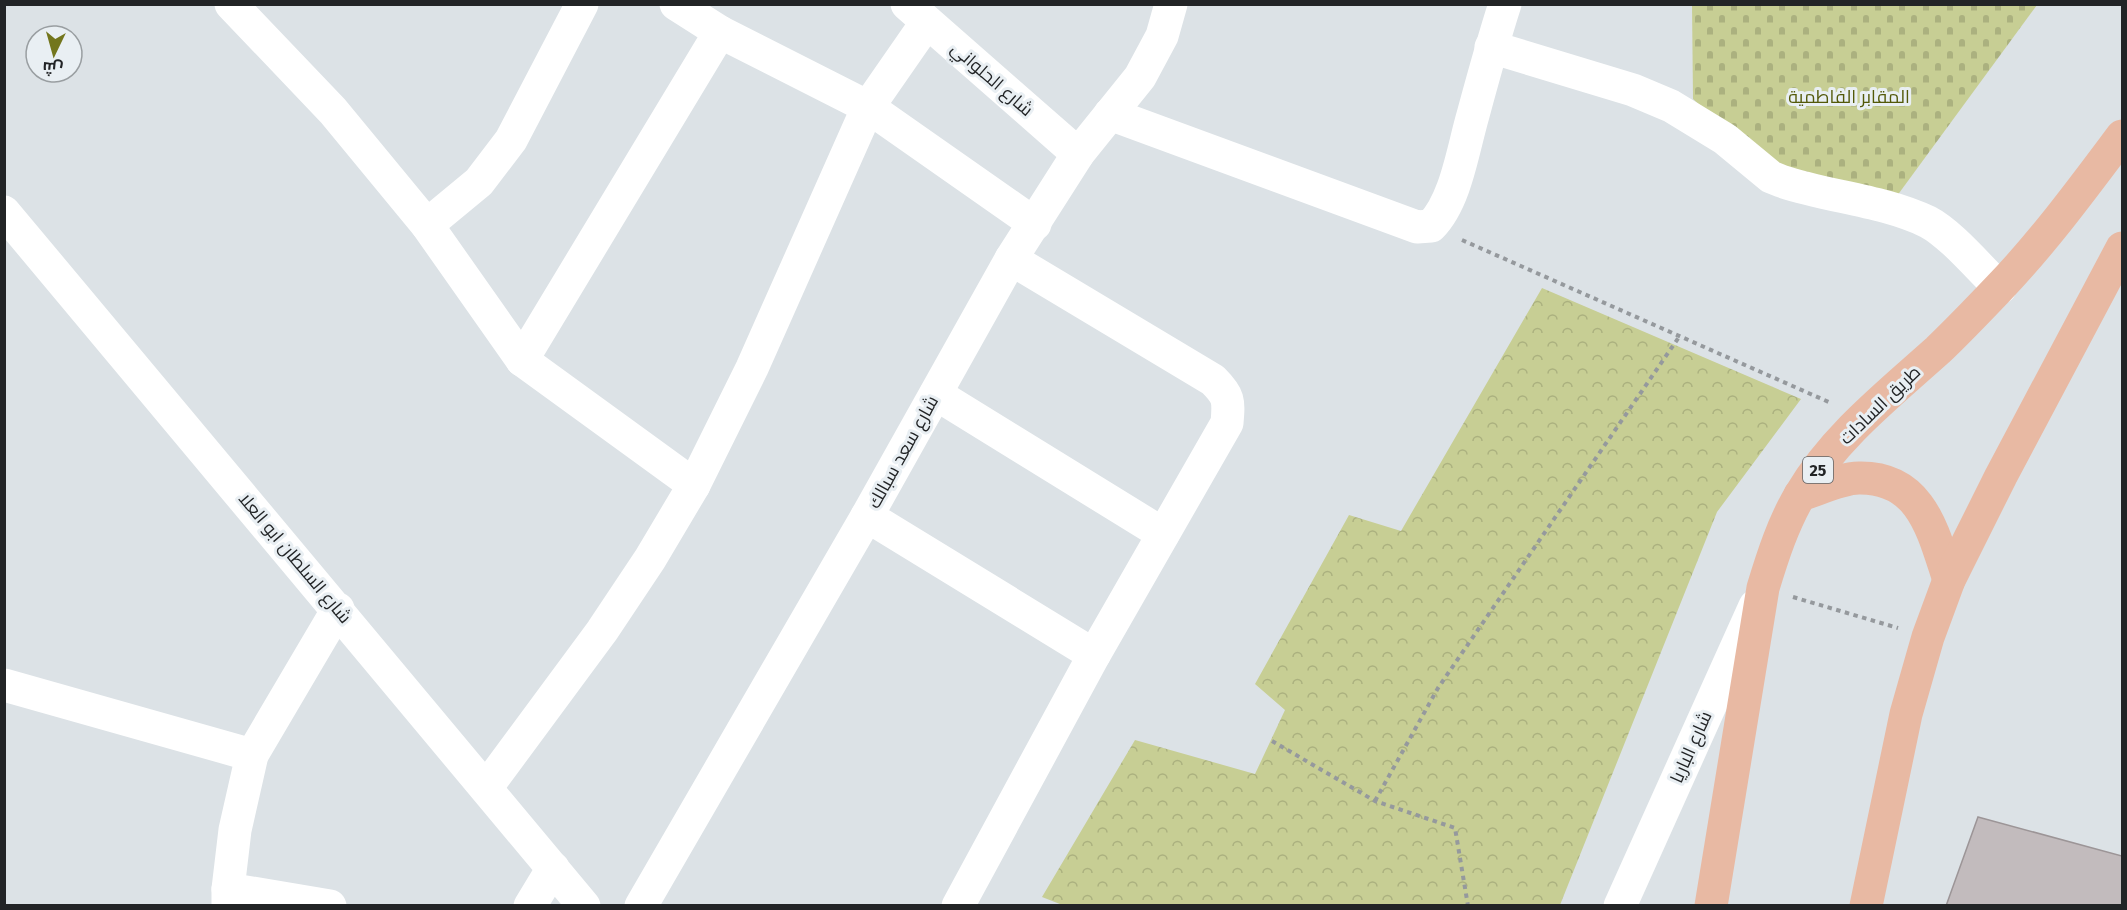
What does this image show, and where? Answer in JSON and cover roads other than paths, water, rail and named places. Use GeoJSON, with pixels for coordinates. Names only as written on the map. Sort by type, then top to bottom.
{"type":"FeatureCollection","features":[{"type":"Feature","properties":{"kind":"main road","name":"طريق السادات"},"geometry":{"type":"LineString","coordinates":[[1711,906],[1763,588],[1778,540],[1800,495],[1828,456],[1863,417],[1940,348],[2000,288],[2047,233],[2122,136]]}},
{"type":"Feature","properties":{"kind":"main road"},"geometry":{"type":"LineString","coordinates":[[1866,906],[1906,714],[1928,637],[1949,580],[2001,476],[2122,248]]}},
{"type":"Feature","properties":{"kind":"main road"},"geometry":{"type":"LineString","coordinates":[[1800,495],[1857,478],[1882,480],[1904,490],[1922,508],[1949,580]]}},
{"type":"Feature","properties":{"kind":"street"},"geometry":{"type":"LineString","coordinates":[[231,4],[333,111],[427,225],[522,360],[694,485]]}},
{"type":"Feature","properties":{"kind":"street"},"geometry":{"type":"LineString","coordinates":[[427,225],[479,182],[511,140],[582,4]]}},
{"type":"Feature","properties":{"kind":"street"},"geometry":{"type":"LineString","coordinates":[[676,4],[720,32],[868,107],[1035,224]]}},
{"type":"Feature","properties":{"kind":"street","name":"شارع سعد سبالك"},"geometry":{"type":"LineString","coordinates":[[641,906],[867,516],[1011,259],[1078,154],[1140,78],[1162,36],[1171,4]]}},
{"type":"Feature","properties":{"kind":"street"},"geometry":{"type":"LineString","coordinates":[[1110,114],[1417,227],[1431,226],[1441,217],[1454,183],[1505,4]]}},
{"type":"Feature","properties":{"kind":"street"},"geometry":{"type":"LineString","coordinates":[[486,788],[602,630],[650,559],[694,485],[752,369],[868,107],[917,13]]}},
{"type":"Feature","properties":{"kind":"street","name":"شارع الحلواني"},"geometry":{"type":"LineString","coordinates":[[917,13],[1078,154]]}},
{"type":"Feature","properties":{"kind":"street"},"geometry":{"type":"LineString","coordinates":[[522,360],[720,32]]}},
{"type":"Feature","properties":{"kind":"street"},"geometry":{"type":"LineString","coordinates":[[1491,47],[1633,90],[1671,106],[1725,139],[1771,177],[1795,186],[1898,211],[1929,223],[1944,233],[2000,288]]}},
{"type":"Feature","properties":{"kind":"street","name":"شارع السلطان ابو العلا"},"geometry":{"type":"LineString","coordinates":[[4,212],[584,906]]}},
{"type":"Feature","properties":{"kind":"street"},"geometry":{"type":"LineString","coordinates":[[958,906],[1094,655],[1227,423],[1229,404],[1226,394],[1213,380],[1011,259]]}},
{"type":"Feature","properties":{"kind":"street"},"geometry":{"type":"LineString","coordinates":[[936,394],[1163,534]]}},
{"type":"Feature","properties":{"kind":"street"},"geometry":{"type":"LineString","coordinates":[[867,516],[1094,655]]}},
{"type":"Feature","properties":{"kind":"street","name":"شارع الباريا"},"geometry":{"type":"LineString","coordinates":[[1620,906],[1763,588]]}},
{"type":"Feature","properties":{"kind":"street"},"geometry":{"type":"LineString","coordinates":[[330,906],[228,897],[235,830],[252,755],[338,609]]}},
{"type":"Feature","properties":{"kind":"street"},"geometry":{"type":"LineString","coordinates":[[4,685],[252,755]]}},
{"type":"Feature","properties":{"kind":"street"},"geometry":{"type":"LineString","coordinates":[[530,906],[553,868]]}},
{"type":"Feature","properties":{"kind":"park label","name":"المقابر الفاطمية"},"geometry":{"type":"Point","coordinates":[1849,97]}}]}
